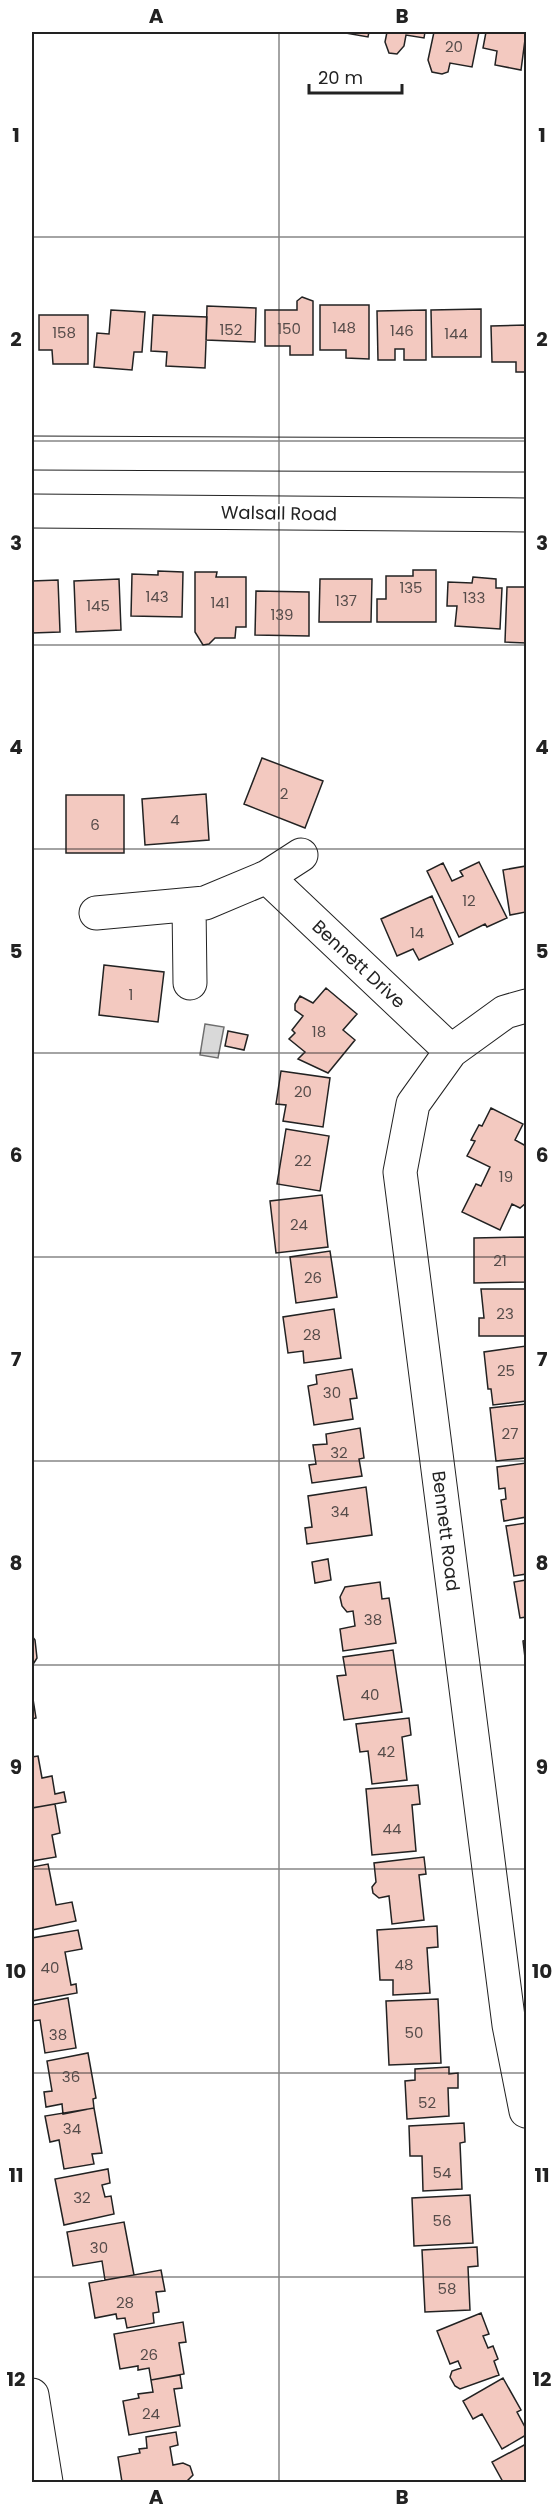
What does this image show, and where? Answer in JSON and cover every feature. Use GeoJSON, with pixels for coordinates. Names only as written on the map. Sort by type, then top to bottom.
{"type":"FeatureCollection","features":[{"type":"Feature","properties":{"kind":"street"},"geometry":{"type":"LineString","coordinates":[[32,453],[526,455]]}},
{"type":"Feature","properties":{"kind":"street","name":"Walsall Road"},"geometry":{"type":"LineString","coordinates":[[32,511],[526,515]]}},
{"type":"Feature","properties":{"kind":"street"},"geometry":{"type":"LineString","coordinates":[[96,913],[205,903],[267,877],[301,855]]}},
{"type":"Feature","properties":{"kind":"street","name":"Bennett Drive"},"geometry":{"type":"LineString","coordinates":[[267,877],[451,1051]]}},
{"type":"Feature","properties":{"kind":"street"},"geometry":{"type":"LineString","coordinates":[[189,904],[190,983]]}},
{"type":"Feature","properties":{"kind":"street","name":"Bennett Road"},"geometry":{"type":"LineString","coordinates":[[526,1006],[505,1012],[451,1051],[413,1104],[400,1172],[509,2025],[526,2111]]}},
{"type":"Feature","properties":{"kind":"street"},"geometry":{"type":"LineString","coordinates":[[32,2395],[46,2482]]}},
{"type":"Feature","properties":{"kind":"shaded area"},"geometry":{"type":"Polygon","coordinates":[[[205,1024],[224,1027],[218,1058],[200,1055],[205,1024]]]}},
{"type":"Feature","properties":{"kind":"building"},"geometry":{"type":"Polygon","coordinates":[[[340,32],[369,32],[368,37],[340,32]]]}},
{"type":"Feature","properties":{"kind":"building"},"geometry":{"type":"Polygon","coordinates":[[[387,32],[425,32],[424,38],[406,35],[404,46],[397,54],[389,53],[385,42],[387,32]]]}},
{"type":"Feature","properties":{"kind":"building"},"geometry":{"type":"Polygon","coordinates":[[[434,32],[479,32],[472,67],[450,63],[448,72],[442,74],[432,72],[428,60],[434,32]]]}},
{"type":"Feature","properties":{"kind":"building"},"geometry":{"type":"Polygon","coordinates":[[[486,32],[526,32],[521,70],[495,65],[497,51],[483,48],[486,32]]]}},
{"type":"Feature","properties":{"kind":"building"},"geometry":{"type":"Polygon","coordinates":[[[302,297],[313,301],[313,355],[290,355],[290,346],[265,346],[265,310],[297,310],[297,301],[302,297]]]}},
{"type":"Feature","properties":{"kind":"building"},"geometry":{"type":"Polygon","coordinates":[[[320,305],[369,305],[369,359],[346,358],[346,350],[320,350],[320,305]]]}},
{"type":"Feature","properties":{"kind":"building"},"geometry":{"type":"Polygon","coordinates":[[[207,306],[256,308],[255,342],[206,340],[207,306]]]}},
{"type":"Feature","properties":{"kind":"building"},"geometry":{"type":"Polygon","coordinates":[[[481,309],[481,357],[432,357],[431,310],[481,309]]]}},
{"type":"Feature","properties":{"kind":"building"},"geometry":{"type":"Polygon","coordinates":[[[111,310],[145,312],[142,352],[134,352],[132,370],[94,367],[97,333],[109,334],[111,310]]]}},
{"type":"Feature","properties":{"kind":"building"},"geometry":{"type":"Polygon","coordinates":[[[426,310],[426,360],[404,360],[404,349],[395,349],[395,360],[378,360],[377,311],[426,310]]]}},
{"type":"Feature","properties":{"kind":"building"},"geometry":{"type":"Polygon","coordinates":[[[39,315],[88,315],[88,364],[53,364],[52,350],[39,350],[39,315]]]}},
{"type":"Feature","properties":{"kind":"building"},"geometry":{"type":"Polygon","coordinates":[[[153,315],[207,317],[205,368],[166,366],[167,352],[151,351],[153,315]]]}},
{"type":"Feature","properties":{"kind":"building"},"geometry":{"type":"Polygon","coordinates":[[[526,325],[526,372],[516,372],[516,362],[492,362],[491,326],[526,325]]]}},
{"type":"Feature","properties":{"kind":"building"},"geometry":{"type":"Polygon","coordinates":[[[413,570],[436,570],[436,622],[377,622],[377,599],[386,599],[386,576],[413,576],[413,570]]]}},
{"type":"Feature","properties":{"kind":"building"},"geometry":{"type":"Polygon","coordinates":[[[158,571],[183,572],[182,617],[131,616],[132,574],[158,575],[158,571]]]}},
{"type":"Feature","properties":{"kind":"building"},"geometry":{"type":"Polygon","coordinates":[[[195,572],[217,572],[216,577],[246,577],[246,627],[236,627],[235,638],[215,638],[209,644],[203,645],[195,632],[195,572]]]}},
{"type":"Feature","properties":{"kind":"building"},"geometry":{"type":"Polygon","coordinates":[[[473,577],[496,579],[496,588],[502,588],[500,629],[455,626],[457,606],[447,606],[448,582],[472,583],[473,577]]]}},
{"type":"Feature","properties":{"kind":"building"},"geometry":{"type":"Polygon","coordinates":[[[119,579],[121,630],[76,632],[74,581],[119,579]]]}},
{"type":"Feature","properties":{"kind":"building"},"geometry":{"type":"Polygon","coordinates":[[[320,579],[372,579],[371,622],[319,622],[320,579]]]}},
{"type":"Feature","properties":{"kind":"building"},"geometry":{"type":"Polygon","coordinates":[[[58,580],[60,632],[32,633],[32,581],[58,580]]]}},
{"type":"Feature","properties":{"kind":"building"},"geometry":{"type":"Polygon","coordinates":[[[507,587],[526,587],[526,643],[505,642],[507,587]]]}},
{"type":"Feature","properties":{"kind":"building"},"geometry":{"type":"Polygon","coordinates":[[[256,591],[309,592],[309,636],[255,635],[256,591]]]}},
{"type":"Feature","properties":{"kind":"building"},"geometry":{"type":"Polygon","coordinates":[[[262,758],[323,781],[305,828],[244,804],[262,758]]]}},
{"type":"Feature","properties":{"kind":"building"},"geometry":{"type":"Polygon","coordinates":[[[206,794],[209,840],[145,845],[142,799],[206,794]]]}},
{"type":"Feature","properties":{"kind":"building"},"geometry":{"type":"Polygon","coordinates":[[[66,795],[124,795],[124,853],[66,853],[66,795]]]}},
{"type":"Feature","properties":{"kind":"building"},"geometry":{"type":"Polygon","coordinates":[[[479,862],[507,918],[487,927],[485,924],[459,937],[427,871],[443,863],[452,881],[463,876],[460,871],[479,862]]]}},
{"type":"Feature","properties":{"kind":"building"},"geometry":{"type":"Polygon","coordinates":[[[526,866],[526,912],[510,915],[503,870],[526,866]]]}},
{"type":"Feature","properties":{"kind":"building"},"geometry":{"type":"Polygon","coordinates":[[[432,896],[453,944],[419,960],[413,949],[397,956],[381,919],[432,896]]]}},
{"type":"Feature","properties":{"kind":"building"},"geometry":{"type":"Polygon","coordinates":[[[104,965],[164,972],[158,1022],[99,1015],[104,965]]]}},
{"type":"Feature","properties":{"kind":"building"},"geometry":{"type":"Polygon","coordinates":[[[326,988],[357,1014],[343,1030],[355,1040],[328,1073],[298,1059],[305,1052],[289,1039],[295,1033],[292,1030],[303,1016],[295,1010],[295,1004],[300,996],[313,1003],[326,988]]]}},
{"type":"Feature","properties":{"kind":"building"},"geometry":{"type":"Polygon","coordinates":[[[228,1031],[248,1035],[244,1050],[225,1046],[228,1031]]]}},
{"type":"Feature","properties":{"kind":"building"},"geometry":{"type":"Polygon","coordinates":[[[281,1071],[330,1078],[323,1127],[283,1121],[286,1105],[276,1104],[281,1071]]]}},
{"type":"Feature","properties":{"kind":"building"},"geometry":{"type":"Polygon","coordinates":[[[491,1108],[523,1124],[515,1140],[526,1146],[526,1203],[520,1208],[512,1204],[500,1230],[462,1212],[476,1184],[481,1186],[490,1167],[467,1156],[475,1141],[471,1140],[479,1125],[482,1126],[491,1108]]]}},
{"type":"Feature","properties":{"kind":"building"},"geometry":{"type":"Polygon","coordinates":[[[286,1129],[329,1136],[320,1191],[277,1184],[286,1129]]]}},
{"type":"Feature","properties":{"kind":"building"},"geometry":{"type":"Polygon","coordinates":[[[322,1195],[328,1247],[276,1253],[270,1201],[322,1195]]]}},
{"type":"Feature","properties":{"kind":"building"},"geometry":{"type":"Polygon","coordinates":[[[526,1237],[526,1282],[474,1283],[474,1238],[526,1237]]]}},
{"type":"Feature","properties":{"kind":"building"},"geometry":{"type":"Polygon","coordinates":[[[330,1251],[337,1297],[296,1303],[290,1257],[330,1251]]]}},
{"type":"Feature","properties":{"kind":"building"},"geometry":{"type":"Polygon","coordinates":[[[481,1289],[526,1289],[526,1336],[479,1336],[479,1318],[484,1318],[481,1289]]]}},
{"type":"Feature","properties":{"kind":"building"},"geometry":{"type":"Polygon","coordinates":[[[334,1309],[341,1358],[304,1363],[303,1351],[288,1353],[283,1317],[334,1309]]]}},
{"type":"Feature","properties":{"kind":"building"},"geometry":{"type":"Polygon","coordinates":[[[526,1346],[526,1401],[493,1405],[491,1389],[488,1389],[484,1352],[526,1346]]]}},
{"type":"Feature","properties":{"kind":"building"},"geometry":{"type":"Polygon","coordinates":[[[352,1369],[357,1398],[350,1399],[353,1419],[314,1425],[308,1386],[317,1384],[316,1375],[352,1369]]]}},
{"type":"Feature","properties":{"kind":"building"},"geometry":{"type":"Polygon","coordinates":[[[526,1404],[526,1458],[496,1461],[490,1408],[526,1404]]]}},
{"type":"Feature","properties":{"kind":"building"},"geometry":{"type":"Polygon","coordinates":[[[360,1428],[364,1458],[359,1459],[362,1476],[312,1483],[309,1465],[316,1464],[313,1445],[327,1444],[326,1434],[360,1428]]]}},
{"type":"Feature","properties":{"kind":"building"},"geometry":{"type":"Polygon","coordinates":[[[526,1463],[526,1517],[504,1521],[501,1500],[506,1499],[505,1488],[499,1489],[497,1467],[526,1463]]]}},
{"type":"Feature","properties":{"kind":"building"},"geometry":{"type":"Polygon","coordinates":[[[366,1487],[372,1535],[307,1544],[305,1528],[312,1527],[308,1496],[366,1487]]]}},
{"type":"Feature","properties":{"kind":"building"},"geometry":{"type":"Polygon","coordinates":[[[526,1523],[526,1574],[514,1576],[506,1526],[526,1523]]]}},
{"type":"Feature","properties":{"kind":"building"},"geometry":{"type":"Polygon","coordinates":[[[328,1559],[331,1580],[315,1583],[312,1562],[328,1559]]]}},
{"type":"Feature","properties":{"kind":"building"},"geometry":{"type":"Polygon","coordinates":[[[526,1580],[526,1617],[520,1618],[514,1582],[526,1580]]]}},
{"type":"Feature","properties":{"kind":"building"},"geometry":{"type":"Polygon","coordinates":[[[380,1582],[382,1599],[389,1598],[396,1643],[343,1651],[340,1629],[355,1626],[353,1611],[347,1612],[342,1606],[340,1597],[345,1587],[380,1582]]]}},
{"type":"Feature","properties":{"kind":"building"},"geometry":{"type":"Polygon","coordinates":[[[32,1636],[35,1640],[37,1658],[32,1666],[32,1636]]]}},
{"type":"Feature","properties":{"kind":"building"},"geometry":{"type":"Polygon","coordinates":[[[526,1640],[526,1666],[523,1641],[526,1640]]]}},
{"type":"Feature","properties":{"kind":"building"},"geometry":{"type":"Polygon","coordinates":[[[393,1650],[402,1712],[344,1720],[337,1676],[346,1675],[343,1657],[393,1650]]]}},
{"type":"Feature","properties":{"kind":"building"},"geometry":{"type":"Polygon","coordinates":[[[32,1700],[36,1718],[32,1719],[32,1700]]]}},
{"type":"Feature","properties":{"kind":"building"},"geometry":{"type":"Polygon","coordinates":[[[409,1718],[411,1735],[402,1737],[407,1780],[372,1784],[368,1751],[360,1752],[356,1724],[409,1718]]]}},
{"type":"Feature","properties":{"kind":"building"},"geometry":{"type":"Polygon","coordinates":[[[38,1756],[42,1778],[52,1776],[55,1794],[64,1792],[66,1802],[32,1808],[32,1757],[38,1756]]]}},
{"type":"Feature","properties":{"kind":"building"},"geometry":{"type":"Polygon","coordinates":[[[418,1785],[420,1804],[412,1805],[416,1851],[372,1855],[366,1789],[418,1785]]]}},
{"type":"Feature","properties":{"kind":"building"},"geometry":{"type":"Polygon","coordinates":[[[55,1804],[60,1833],[52,1835],[56,1857],[32,1861],[32,1808],[55,1804]]]}},
{"type":"Feature","properties":{"kind":"building"},"geometry":{"type":"Polygon","coordinates":[[[424,1857],[426,1874],[419,1875],[424,1920],[392,1924],[389,1896],[379,1898],[373,1893],[372,1887],[376,1882],[374,1863],[424,1857]]]}},
{"type":"Feature","properties":{"kind":"building"},"geometry":{"type":"Polygon","coordinates":[[[48,1864],[56,1905],[72,1902],[76,1921],[32,1930],[32,1867],[48,1864]]]}},
{"type":"Feature","properties":{"kind":"building"},"geometry":{"type":"Polygon","coordinates":[[[437,1926],[438,1947],[427,1948],[430,1993],[393,1995],[393,1980],[380,1980],[377,1930],[437,1926]]]}},
{"type":"Feature","properties":{"kind":"building"},"geometry":{"type":"Polygon","coordinates":[[[78,1930],[82,1949],[65,1952],[71,1985],[76,1984],[77,1993],[32,2001],[32,1938],[78,1930]]]}},
{"type":"Feature","properties":{"kind":"building"},"geometry":{"type":"Polygon","coordinates":[[[68,1998],[76,2048],[45,2053],[40,2020],[32,2021],[32,2005],[68,1998]]]}},
{"type":"Feature","properties":{"kind":"building"},"geometry":{"type":"Polygon","coordinates":[[[438,1999],[441,2063],[389,2065],[386,2001],[438,1999]]]}},
{"type":"Feature","properties":{"kind":"building"},"geometry":{"type":"Polygon","coordinates":[[[88,2053],[96,2098],[93,2099],[94,2108],[63,2114],[62,2104],[46,2107],[44,2092],[52,2091],[47,2061],[88,2053]]]}},
{"type":"Feature","properties":{"kind":"building"},"geometry":{"type":"Polygon","coordinates":[[[449,2067],[449,2074],[458,2073],[458,2088],[448,2088],[449,2116],[407,2119],[405,2081],[415,2080],[415,2069],[449,2067]]]}},
{"type":"Feature","properties":{"kind":"building"},"geometry":{"type":"Polygon","coordinates":[[[94,2108],[102,2153],[92,2154],[94,2164],[64,2169],[59,2140],[50,2142],[45,2116],[94,2108]]]}},
{"type":"Feature","properties":{"kind":"building"},"geometry":{"type":"Polygon","coordinates":[[[464,2123],[465,2142],[460,2143],[462,2189],[423,2191],[422,2156],[410,2156],[409,2126],[464,2123]]]}},
{"type":"Feature","properties":{"kind":"building"},"geometry":{"type":"Polygon","coordinates":[[[108,2169],[110,2183],[102,2185],[105,2197],[111,2196],[114,2214],[64,2225],[55,2179],[108,2169]]]}},
{"type":"Feature","properties":{"kind":"building"},"geometry":{"type":"Polygon","coordinates":[[[470,2195],[473,2243],[414,2246],[412,2198],[470,2195]]]}},
{"type":"Feature","properties":{"kind":"building"},"geometry":{"type":"Polygon","coordinates":[[[124,2222],[134,2275],[105,2280],[102,2261],[73,2266],[67,2232],[124,2222]]]}},
{"type":"Feature","properties":{"kind":"building"},"geometry":{"type":"Polygon","coordinates":[[[477,2247],[478,2266],[468,2267],[470,2310],[425,2312],[422,2250],[477,2247]]]}},
{"type":"Feature","properties":{"kind":"building"},"geometry":{"type":"Polygon","coordinates":[[[161,2270],[165,2291],[156,2292],[159,2312],[153,2313],[154,2323],[127,2328],[125,2318],[117,2319],[116,2314],[95,2318],[89,2283],[161,2270]]]}},
{"type":"Feature","properties":{"kind":"building"},"geometry":{"type":"Polygon","coordinates":[[[481,2313],[489,2334],[483,2336],[488,2348],[493,2346],[498,2359],[494,2361],[499,2375],[460,2389],[455,2386],[450,2377],[452,2371],[461,2368],[458,2361],[450,2364],[437,2331],[481,2313]]]}},
{"type":"Feature","properties":{"kind":"building"},"geometry":{"type":"Polygon","coordinates":[[[183,2322],[186,2342],[179,2343],[184,2374],[151,2380],[149,2368],[138,2370],[138,2366],[120,2369],[114,2334],[183,2322]]]}},
{"type":"Feature","properties":{"kind":"building"},"geometry":{"type":"Polygon","coordinates":[[[180,2375],[182,2388],[174,2389],[180,2426],[129,2435],[123,2401],[139,2398],[138,2394],[153,2392],[151,2380],[180,2375]]]}},
{"type":"Feature","properties":{"kind":"building"},"geometry":{"type":"Polygon","coordinates":[[[503,2378],[521,2410],[517,2412],[526,2429],[526,2435],[502,2449],[482,2414],[473,2419],[463,2401],[503,2378]]]}},
{"type":"Feature","properties":{"kind":"building"},"geometry":{"type":"Polygon","coordinates":[[[176,2432],[178,2445],[170,2447],[173,2465],[183,2463],[190,2466],[193,2475],[186,2482],[122,2482],[118,2457],[140,2453],[139,2449],[147,2448],[146,2437],[176,2432]]]}},
{"type":"Feature","properties":{"kind":"building"},"geometry":{"type":"Polygon","coordinates":[[[526,2444],[526,2482],[503,2482],[492,2462],[526,2444]]]}}]}
